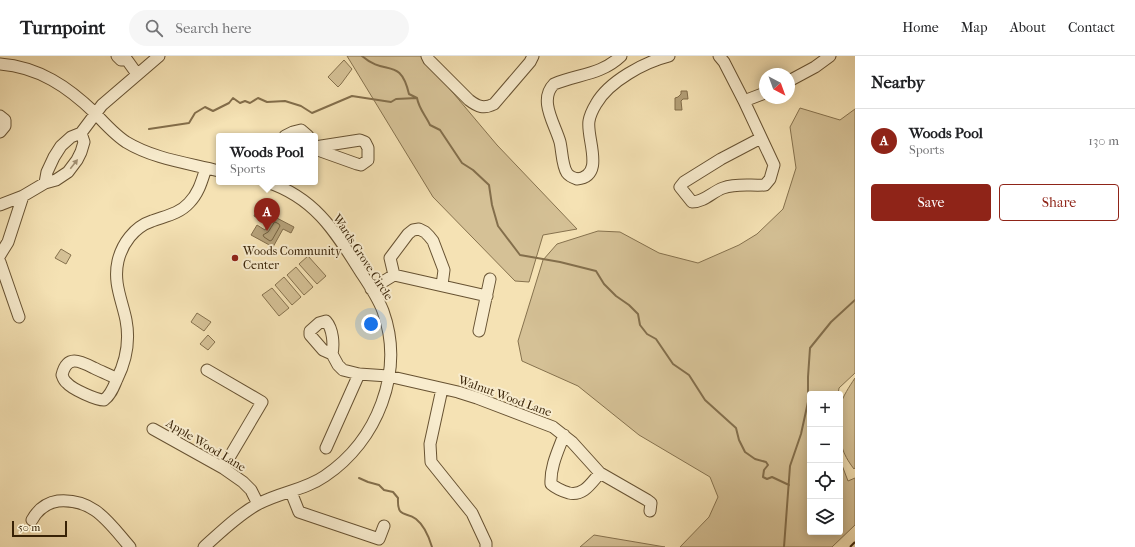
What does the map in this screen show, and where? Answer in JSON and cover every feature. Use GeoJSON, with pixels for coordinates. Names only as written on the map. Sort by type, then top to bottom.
{"type":"FeatureCollection","features":[{"type":"Feature","properties":{"kind":"street"},"geometry":{"type":"LineString","coordinates":[[46,183],[47,172],[61,146],[71,136],[81,133],[102,105],[158,56]]}},
{"type":"Feature","properties":{"kind":"street"},"geometry":{"type":"LineString","coordinates":[[427,56],[429,60],[469,100],[476,106],[482,108],[494,104],[530,62],[533,56]]}},
{"type":"Feature","properties":{"kind":"street"},"geometry":{"type":"LineString","coordinates":[[621,56],[607,67],[595,73],[554,84],[550,88],[547,102],[549,114],[560,143],[565,169],[567,173],[577,179],[585,177],[592,168],[593,156],[589,132],[589,121],[591,113],[604,92],[623,78],[654,61],[669,56]]}},
{"type":"Feature","properties":{"kind":"street"},"geometry":{"type":"LineString","coordinates":[[719,56],[724,62],[744,101],[774,166],[770,179],[765,185],[736,185],[724,188],[699,202],[692,202],[680,187],[684,182],[721,159],[761,138]]}},
{"type":"Feature","properties":{"kind":"street"},"geometry":{"type":"LineString","coordinates":[[795,78],[815,67],[830,56]]}},
{"type":"Feature","properties":{"kind":"street"},"geometry":{"type":"LineString","coordinates":[[125,57],[137,74]]}},
{"type":"Feature","properties":{"kind":"street"},"geometry":{"type":"LineString","coordinates":[[0,64],[13,65],[29,69],[46,76],[71,91],[96,114],[114,134],[139,149],[159,156],[216,170]]}},
{"type":"Feature","properties":{"kind":"street"},"geometry":{"type":"LineString","coordinates":[[744,101],[759,95]]}},
{"type":"Feature","properties":{"kind":"street"},"geometry":{"type":"LineString","coordinates":[[0,116],[5,120],[5,126],[0,132]]}},
{"type":"Feature","properties":{"kind":"street"},"geometry":{"type":"LineString","coordinates":[[291,133],[301,130],[304,133]]}},
{"type":"Feature","properties":{"kind":"street"},"geometry":{"type":"LineString","coordinates":[[0,205],[23,196],[46,183],[56,180],[68,172],[77,160],[84,142],[81,133]]}},
{"type":"Feature","properties":{"kind":"street"},"geometry":{"type":"LineString","coordinates":[[117,379],[82,362],[74,360],[66,365],[62,375],[68,385],[100,400],[107,398],[117,379],[125,360],[128,338],[126,319],[117,288],[117,264],[121,252],[127,240],[138,229],[152,221],[175,214],[190,203],[198,190],[206,168]]}},
{"type":"Feature","properties":{"kind":"street","name":"Wards Grove Circle"},"geometry":{"type":"LineString","coordinates":[[204,547],[238,518],[258,504],[314,483],[343,462],[359,446],[367,434],[379,411],[388,376],[390,364],[388,335],[382,311],[371,289],[339,238],[322,216],[307,203],[277,185]]}},
{"type":"Feature","properties":{"kind":"street"},"geometry":{"type":"LineString","coordinates":[[0,255],[8,242],[23,196]]}},
{"type":"Feature","properties":{"kind":"street"},"geometry":{"type":"LineString","coordinates":[[394,275],[390,258],[408,234],[413,230],[419,229],[433,241],[444,270],[442,285]]}},
{"type":"Feature","properties":{"kind":"street"},"geometry":{"type":"LineString","coordinates":[[0,262],[19,317]]}},
{"type":"Feature","properties":{"kind":"street"},"geometry":{"type":"LineString","coordinates":[[371,289],[394,275],[487,296]]}},
{"type":"Feature","properties":{"kind":"street"},"geometry":{"type":"LineString","coordinates":[[479,331],[490,279]]}},
{"type":"Feature","properties":{"kind":"street","name":"Walnut Wood Lane"},"geometry":{"type":"LineString","coordinates":[[332,354],[338,365],[344,370],[359,374],[388,376],[458,392],[553,427],[572,442],[600,473],[647,500],[650,503],[650,511]]}},
{"type":"Feature","properties":{"kind":"street"},"geometry":{"type":"LineString","coordinates":[[208,370],[262,402],[223,468]]}},
{"type":"Feature","properties":{"kind":"street"},"geometry":{"type":"LineString","coordinates":[[326,448],[359,374]]}},
{"type":"Feature","properties":{"kind":"street"},"geometry":{"type":"LineString","coordinates":[[442,389],[430,444],[431,462],[472,513],[486,543],[486,547]]}},
{"type":"Feature","properties":{"kind":"street","name":"Apple Wood Lane"},"geometry":{"type":"LineString","coordinates":[[153,428],[223,468],[243,482],[250,490],[258,504]]}},
{"type":"Feature","properties":{"kind":"street"},"geometry":{"type":"LineString","coordinates":[[564,435],[550,474],[551,484],[558,490],[577,494],[585,490],[600,473]]}},
{"type":"Feature","properties":{"kind":"street"},"geometry":{"type":"LineString","coordinates":[[291,492],[299,512],[379,539],[384,526]]}},
{"type":"Feature","properties":{"kind":"street"},"geometry":{"type":"LineString","coordinates":[[32,520],[36,513],[49,504],[66,501],[80,503],[93,508],[105,518],[130,547]]}},
{"type":"Feature","properties":{"kind":"shaded area"},"geometry":{"type":"Polygon","coordinates":[[[347,56],[422,56],[497,145],[577,229],[543,235],[529,282],[515,281],[433,197],[347,56]]]}},
{"type":"Feature","properties":{"kind":"shaded area"},"geometry":{"type":"Polygon","coordinates":[[[344,60],[352,69],[338,87],[328,77],[344,60]]]}},
{"type":"Feature","properties":{"kind":"shaded area"},"geometry":{"type":"Polygon","coordinates":[[[800,108],[840,120],[855,109],[855,373],[839,388],[838,391],[807,391],[807,535],[843,535],[843,468],[848,481],[855,478],[855,525],[832,547],[680,547],[709,517],[718,497],[710,477],[639,435],[578,386],[522,361],[518,341],[543,260],[557,244],[598,231],[620,232],[659,253],[698,263],[739,245],[757,234],[783,209],[796,168],[790,127],[800,108]]]}},
{"type":"Feature","properties":{"kind":"shaded area"},"geometry":{"type":"Polygon","coordinates":[[[61,249],[71,255],[66,264],[55,258],[61,249]]]}},
{"type":"Feature","properties":{"kind":"shaded area"},"geometry":{"type":"Polygon","coordinates":[[[308,256],[326,276],[317,284],[299,264],[308,256]]]}},
{"type":"Feature","properties":{"kind":"shaded area"},"geometry":{"type":"Polygon","coordinates":[[[296,267],[313,287],[304,295],[287,275],[296,267]]]}},
{"type":"Feature","properties":{"kind":"shaded area"},"geometry":{"type":"Polygon","coordinates":[[[284,277],[301,297],[292,305],[275,285],[284,277]]]}},
{"type":"Feature","properties":{"kind":"shaded area"},"geometry":{"type":"Polygon","coordinates":[[[272,288],[289,308],[279,316],[262,295],[272,288]]]}},
{"type":"Feature","properties":{"kind":"shaded area"},"geometry":{"type":"Polygon","coordinates":[[[197,313],[211,322],[204,331],[191,322],[197,313]]]}},
{"type":"Feature","properties":{"kind":"shaded area"},"geometry":{"type":"Polygon","coordinates":[[[208,335],[215,342],[208,350],[200,344],[208,335]]]}},
{"type":"Feature","properties":{"kind":"shaded area"},"geometry":{"type":"Polygon","coordinates":[[[855,378],[854,469],[843,450],[844,395],[855,378]]]}},
{"type":"Feature","properties":{"kind":"shaded area"},"geometry":{"type":"Polygon","coordinates":[[[594,535],[665,547],[580,547],[594,535]]]}},
{"type":"Feature","properties":{"kind":"water"},"geometry":{"type":"Polygon","coordinates":[[[681,91],[687,91],[688,99],[683,99],[681,101],[682,110],[675,110],[675,98],[681,94],[681,91]]]}},
{"type":"Feature","properties":{"kind":"water"},"geometry":{"type":"Polygon","coordinates":[[[259,206],[269,212],[267,215],[263,212],[261,215],[261,217],[266,218],[264,222],[254,216],[259,206]]]}},
{"type":"Feature","properties":{"kind":"water"},"geometry":{"type":"Polygon","coordinates":[[[273,216],[294,227],[291,233],[283,229],[273,247],[251,235],[257,225],[265,230],[273,216]]]}},
{"type":"Feature","properties":{"kind":"waterway"},"geometry":{"type":"LineString","coordinates":[[362,56],[371,62],[397,71],[401,75],[409,94],[417,98],[430,125],[440,130],[462,163],[473,170],[489,185],[492,205],[498,226],[520,255],[560,262],[596,271],[604,284],[638,314],[640,325],[647,334],[656,339],[673,364],[689,375],[705,400],[736,428],[739,440],[745,452],[755,459],[766,462],[768,465],[764,470],[763,477],[767,479],[772,477],[789,485]]}},
{"type":"Feature","properties":{"kind":"waterway"},"geometry":{"type":"LineString","coordinates":[[149,129],[189,123],[195,113],[205,107],[213,111],[229,103],[233,98],[240,103],[245,101],[250,103],[258,98],[267,102],[285,101],[301,106],[312,113],[352,96],[391,102],[396,99],[417,98]]}},
{"type":"Feature","properties":{"kind":"waterway"},"geometry":{"type":"LineString","coordinates":[[784,547],[790,466],[801,434],[808,402],[810,348],[831,322],[855,300]]}},
{"type":"Feature","properties":{"kind":"waterway"},"geometry":{"type":"LineString","coordinates":[[359,478],[379,485],[384,490],[393,492],[398,498],[398,505],[401,512],[416,519],[422,525],[430,539],[432,547]]}},
{"type":"Feature","properties":{"kind":"railway"},"geometry":{"type":"LineString","coordinates":[[850,547],[855,542]]}},
{"type":"Feature","properties":{"kind":"place","name":"Woods Pool"},"geometry":{"type":"Point","coordinates":[267,231]}},
{"type":"Feature","properties":{"kind":"place","name":"Woods Community Center"},"geometry":{"type":"Point","coordinates":[235,258]}}]}
